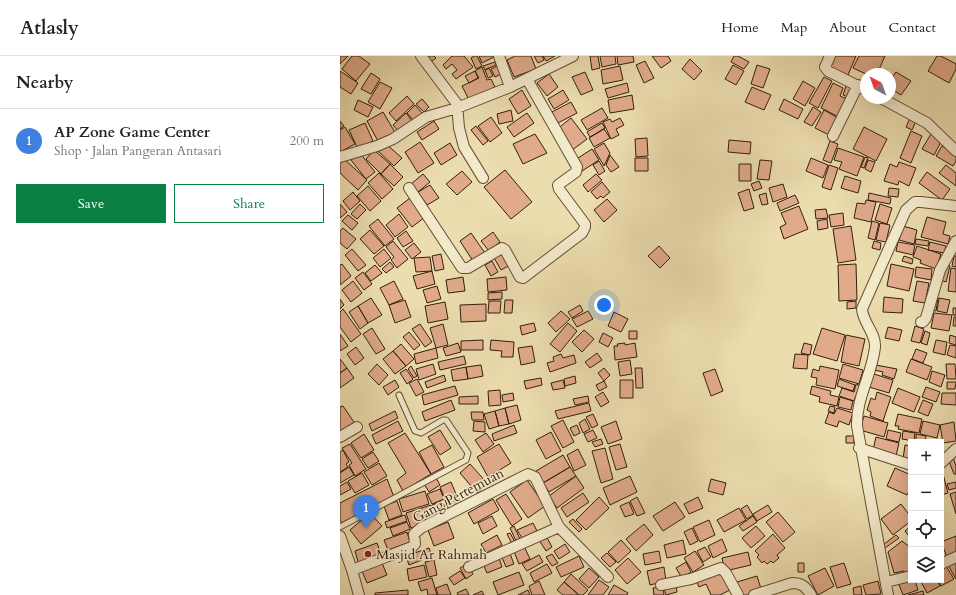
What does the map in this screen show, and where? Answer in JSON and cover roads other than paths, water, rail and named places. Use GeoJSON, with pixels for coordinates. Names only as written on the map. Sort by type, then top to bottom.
{"type":"FeatureCollection","features":[{"type":"Feature","properties":{"kind":"street"},"geometry":{"type":"LineString","coordinates":[[421,56],[453,98],[457,108],[459,128],[464,147],[483,178]]}},
{"type":"Feature","properties":{"kind":"street"},"geometry":{"type":"LineString","coordinates":[[499,56],[510,87]]}},
{"type":"Feature","properties":{"kind":"street"},"geometry":{"type":"LineString","coordinates":[[340,157],[377,146],[393,139],[426,117],[457,108],[510,87],[573,56]]}},
{"type":"Feature","properties":{"kind":"street"},"geometry":{"type":"LineString","coordinates":[[830,56],[825,67],[860,87]]}},
{"type":"Feature","properties":{"kind":"street"},"geometry":{"type":"LineString","coordinates":[[409,188],[462,268],[468,268],[502,248],[506,250],[520,277],[525,278],[582,233],[585,224],[559,189],[558,185],[576,172],[577,167],[527,79]]}},
{"type":"Feature","properties":{"kind":"street"},"geometry":{"type":"LineString","coordinates":[[834,136],[860,91]]}},
{"type":"Feature","properties":{"kind":"street"},"geometry":{"type":"LineString","coordinates":[[892,104],[927,123],[956,151]]}},
{"type":"Feature","properties":{"kind":"street"},"geometry":{"type":"LineString","coordinates":[[888,595],[860,448],[856,415],[875,346],[874,337],[863,313],[865,303],[902,218],[910,206],[921,202],[956,207]]}},
{"type":"Feature","properties":{"kind":"street"},"geometry":{"type":"LineString","coordinates":[[921,322],[923,322],[926,318],[940,270],[955,244]]}},
{"type":"Feature","properties":{"kind":"street"},"geometry":{"type":"LineString","coordinates":[[340,437],[357,427]]}},
{"type":"Feature","properties":{"kind":"street"},"geometry":{"type":"LineString","coordinates":[[860,448],[908,464]]}},
{"type":"Feature","properties":{"kind":"street"},"geometry":{"type":"LineString","coordinates":[[944,461],[956,449]]}},
{"type":"Feature","properties":{"kind":"street","name":"Gang Pertemuan"},"geometry":{"type":"LineString","coordinates":[[352,570],[412,547],[415,544],[414,534],[421,528],[528,474],[535,477],[559,527],[608,577]]}},
{"type":"Feature","properties":{"kind":"street"},"geometry":{"type":"LineString","coordinates":[[470,566],[559,527]]}},
{"type":"Feature","properties":{"kind":"street"},"geometry":{"type":"LineString","coordinates":[[340,536],[352,570],[358,595]]}},
{"type":"Feature","properties":{"kind":"street"},"geometry":{"type":"LineString","coordinates":[[944,563],[956,557]]}},
{"type":"Feature","properties":{"kind":"street"},"geometry":{"type":"LineString","coordinates":[[661,585],[691,579],[722,568],[738,595]]}},
{"type":"Feature","properties":{"kind":"street"},"geometry":{"type":"LineString","coordinates":[[886,582],[908,577]]}},
{"type":"Feature","properties":{"kind":"street"},"geometry":{"type":"LineString","coordinates":[[754,595],[792,583],[802,584],[811,595]]}},
{"type":"Feature","properties":{"kind":"lane"},"geometry":{"type":"LineString","coordinates":[[340,527],[466,460],[468,456],[468,453],[446,420],[443,420],[421,433],[415,431],[399,395]]}},
{"type":"Feature","properties":{"kind":"place","name":"AP Zone Game Center"},"geometry":{"type":"Point","coordinates":[366,528]}},
{"type":"Feature","properties":{"kind":"place","name":"Masjid Ar Rahmah"},"geometry":{"type":"Point","coordinates":[368,554]}}]}
